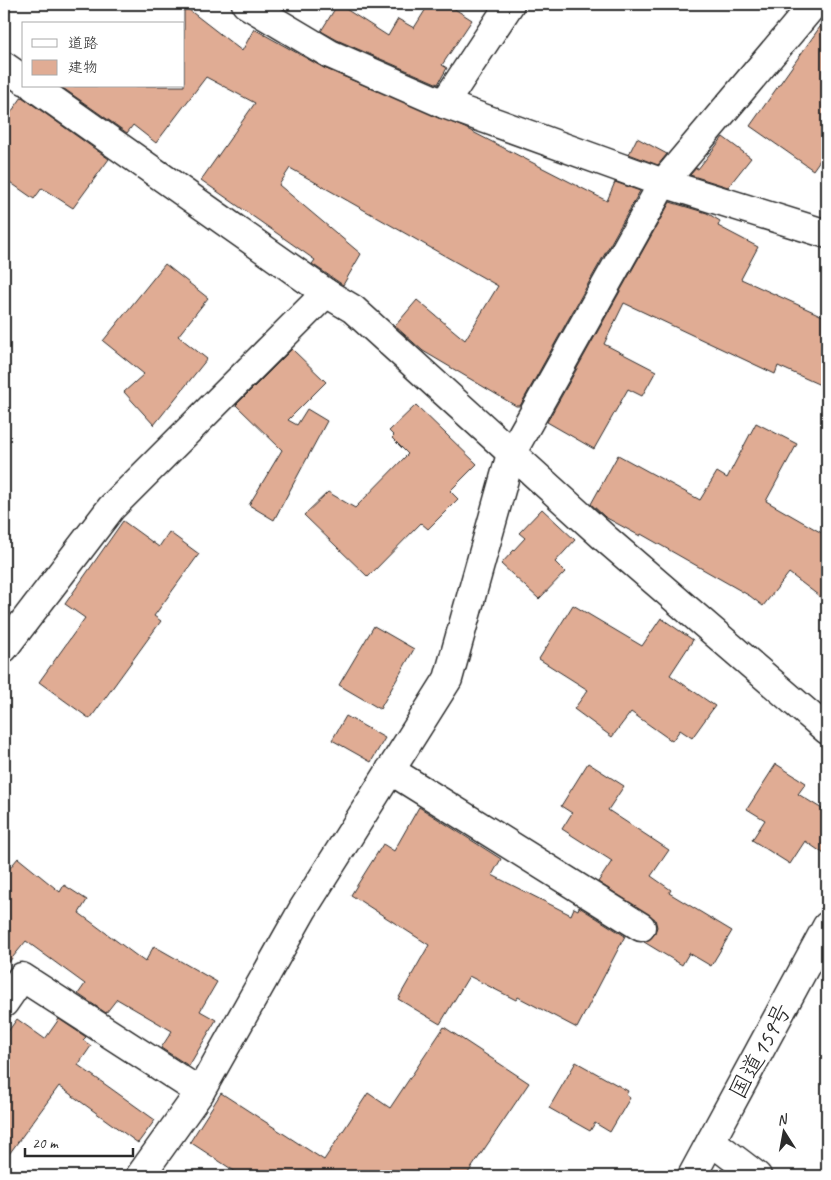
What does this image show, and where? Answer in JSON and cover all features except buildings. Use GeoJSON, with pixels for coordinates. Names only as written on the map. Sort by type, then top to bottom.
{"type":"FeatureCollection","features":[{"type":"Feature","properties":{"kind":"main road"},"geometry":{"type":"LineString","coordinates":[[246,4],[330,54],[444,104],[663,184],[827,234]]}},
{"type":"Feature","properties":{"kind":"main road"},"geometry":{"type":"LineString","coordinates":[[444,104],[510,4]]}},
{"type":"Feature","properties":{"kind":"main road"},"geometry":{"type":"LineString","coordinates":[[140,1176],[200,1092],[303,909],[448,678],[511,454],[663,184],[814,4]]}},
{"type":"Feature","properties":{"kind":"main road"},"geometry":{"type":"LineString","coordinates":[[4,66],[22,79]]}},
{"type":"Feature","properties":{"kind":"main road"},"geometry":{"type":"LineString","coordinates":[[36,88],[326,293],[353,309],[511,454],[827,730]]}},
{"type":"Feature","properties":{"kind":"main road"},"geometry":{"type":"LineString","coordinates":[[4,648],[111,508],[326,293]]}},
{"type":"Feature","properties":{"kind":"main road"},"geometry":{"type":"LineString","coordinates":[[390,770],[641,927]]}},
{"type":"Feature","properties":{"kind":"main road","name":"国道159号"},"geometry":{"type":"LineString","coordinates":[[692,1176],[827,926]]}},
{"type":"Feature","properties":{"kind":"main road"},"geometry":{"type":"LineString","coordinates":[[4,1002],[22,977],[200,1092]]}},
{"type":"Feature","properties":{"kind":"main road"},"geometry":{"type":"LineString","coordinates":[[711,1141],[758,1176]]}}]}
